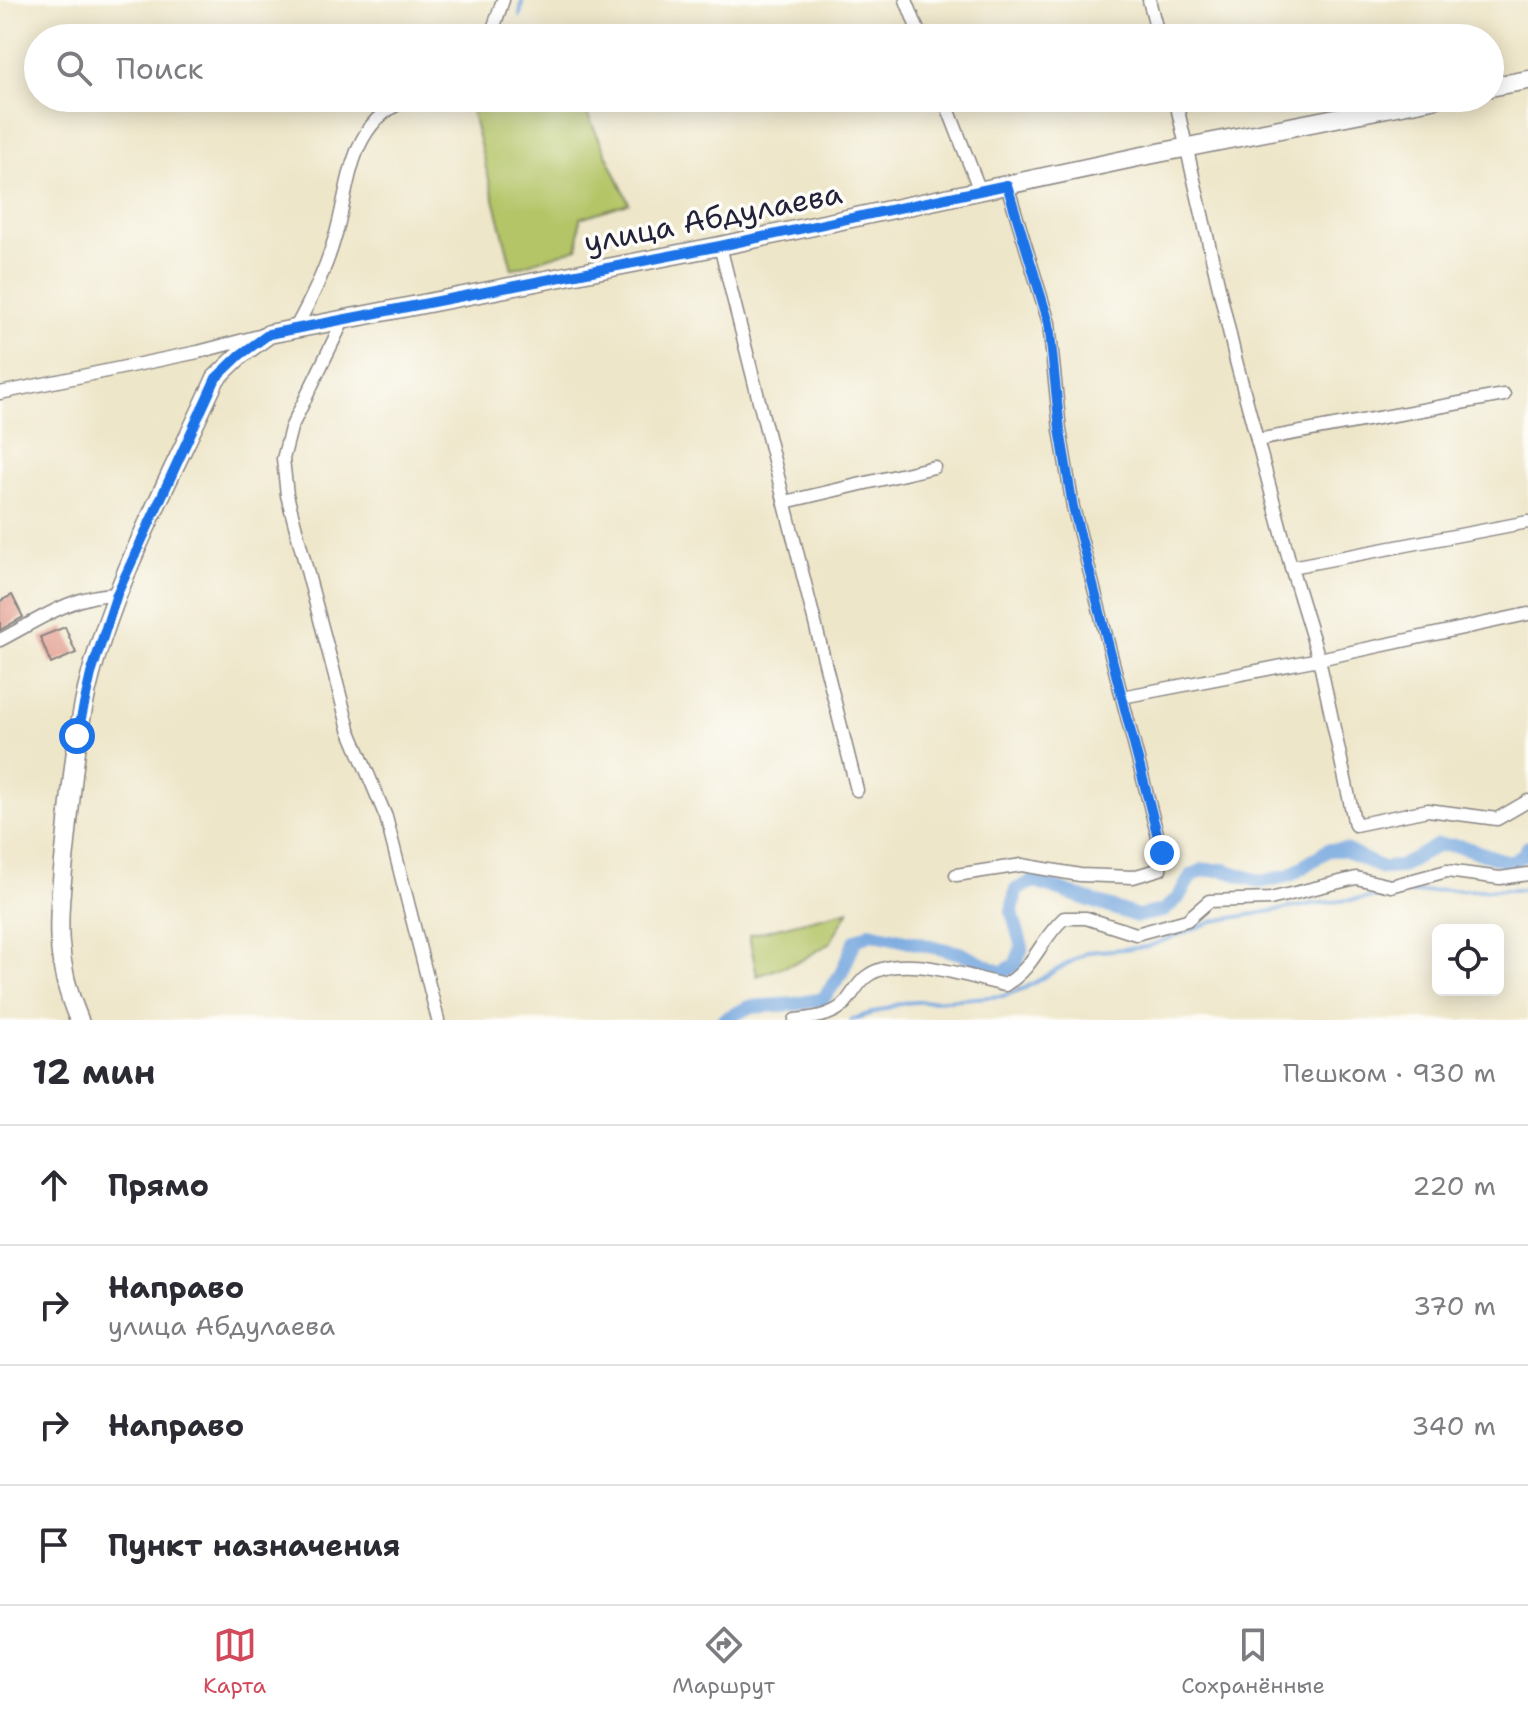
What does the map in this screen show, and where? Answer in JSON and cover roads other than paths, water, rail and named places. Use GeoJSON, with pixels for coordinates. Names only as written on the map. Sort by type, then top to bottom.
{"type":"FeatureCollection","features":[{"type":"Feature","properties":{"kind":"main road"},"geometry":{"type":"LineString","coordinates":[[1504,84],[1528,80]]}},
{"type":"Feature","properties":{"kind":"main road","name":"улица Абдулаева"},"geometry":{"type":"LineString","coordinates":[[269,334],[720,246],[1367,112]]}},
{"type":"Feature","properties":{"kind":"main road"},"geometry":{"type":"LineString","coordinates":[[79,1020],[67,993],[60,964],[58,920],[77,736],[91,674],[117,594],[216,378],[269,334]]}},
{"type":"Feature","properties":{"kind":"street"},"geometry":{"type":"LineString","coordinates":[[495,24],[503,0]]}},
{"type":"Feature","properties":{"kind":"street"},"geometry":{"type":"LineString","coordinates":[[906,0],[915,24]]}},
{"type":"Feature","properties":{"kind":"street"},"geometry":{"type":"LineString","coordinates":[[1149,0],[1155,24]]}},
{"type":"Feature","properties":{"kind":"street"},"geometry":{"type":"LineString","coordinates":[[295,329],[335,239],[353,159],[367,130],[383,112]]}},
{"type":"Feature","properties":{"kind":"street"},"geometry":{"type":"LineString","coordinates":[[949,112],[980,191]]}},
{"type":"Feature","properties":{"kind":"street"},"geometry":{"type":"LineString","coordinates":[[1179,112],[1236,361],[1319,659],[1355,825],[1428,810],[1497,819],[1528,801]]}},
{"type":"Feature","properties":{"kind":"street"},"geometry":{"type":"LineString","coordinates":[[956,875],[1022,865],[1080,875],[1133,877],[1160,869],[1162,853],[1073,507],[1060,430],[1049,323],[1007,185]]}},
{"type":"Feature","properties":{"kind":"street"},"geometry":{"type":"LineString","coordinates":[[720,246],[857,790]]}},
{"type":"Feature","properties":{"kind":"street"},"geometry":{"type":"LineString","coordinates":[[344,319],[291,428],[283,459],[287,495],[349,729],[386,817],[438,1020]]}},
{"type":"Feature","properties":{"kind":"street","name":"улица Абдулаева"},"geometry":{"type":"LineString","coordinates":[[0,393],[269,334]]}},
{"type":"Feature","properties":{"kind":"street"},"geometry":{"type":"LineString","coordinates":[[1257,440],[1504,395]]}},
{"type":"Feature","properties":{"kind":"street"},"geometry":{"type":"LineString","coordinates":[[785,502],[934,467]]}},
{"type":"Feature","properties":{"kind":"street"},"geometry":{"type":"LineString","coordinates":[[1291,567],[1528,522]]}},
{"type":"Feature","properties":{"kind":"street"},"geometry":{"type":"LineString","coordinates":[[0,640],[74,601],[100,594],[117,594]]}},
{"type":"Feature","properties":{"kind":"street"},"geometry":{"type":"LineString","coordinates":[[1122,697],[1528,614]]}},
{"type":"Feature","properties":{"kind":"street"},"geometry":{"type":"LineString","coordinates":[[795,1020],[821,1017],[842,1006],[866,977],[885,968],[909,964],[1005,985],[1021,976],[1049,931],[1064,918],[1086,918],[1136,934],[1187,920],[1209,901],[1270,899],[1356,878],[1391,886],[1447,871],[1500,878],[1528,874]]}},
{"type":"Feature","properties":{"kind":"waterway"},"geometry":{"type":"LineString","coordinates":[[520,16],[522,0]]}},
{"type":"Feature","properties":{"kind":"waterway"},"geometry":{"type":"LineString","coordinates":[[723,1020],[749,1007],[823,999],[841,974],[855,941],[870,933],[960,953],[1001,973],[1016,964],[1022,947],[1012,912],[1016,890],[1033,881],[1137,916],[1163,911],[1178,898],[1191,876],[1203,870],[1224,870],[1261,882],[1291,875],[1328,850],[1345,850],[1382,868],[1400,867],[1438,845],[1460,846],[1511,863],[1528,847]]}},
{"type":"Feature","properties":{"kind":"waterway"},"geometry":{"type":"LineString","coordinates":[[851,1020],[902,1003],[1003,996],[1025,988],[1088,952],[1147,947],[1214,921],[1313,904],[1442,890],[1528,890]]}}]}
